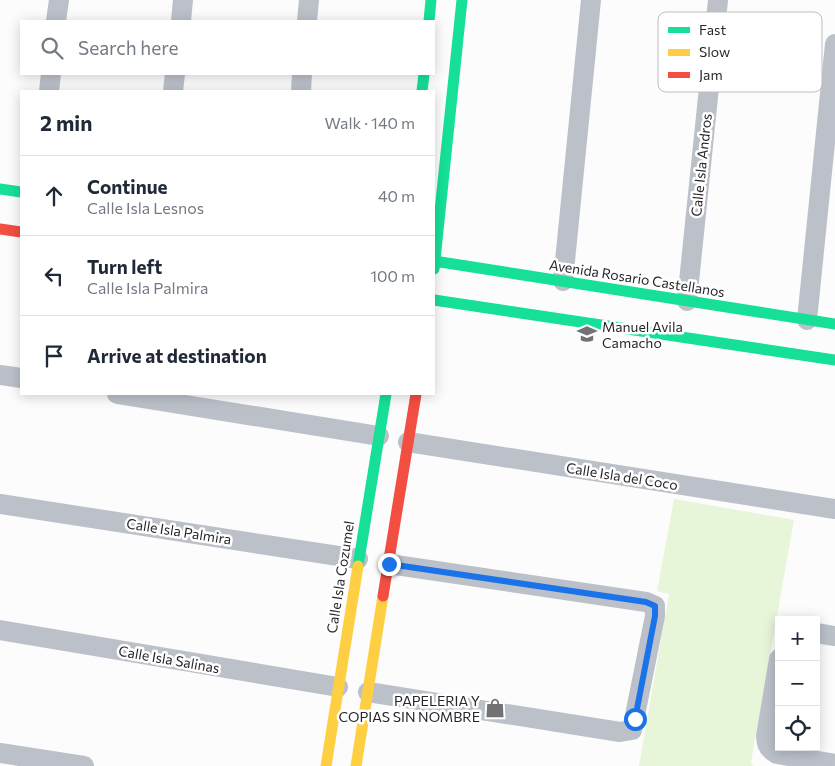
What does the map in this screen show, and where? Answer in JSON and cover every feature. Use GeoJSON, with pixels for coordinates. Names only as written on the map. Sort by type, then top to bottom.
{"type":"FeatureCollection","features":[{"type":"Feature","properties":{"kind":"street"},"geometry":{"type":"LineString","coordinates":[[56,20],[59,0]]}},
{"type":"Feature","properties":{"kind":"street"},"geometry":{"type":"LineString","coordinates":[[180,20],[183,0]]}},
{"type":"Feature","properties":{"kind":"street"},"geometry":{"type":"LineString","coordinates":[[307,20],[309,0]]}},
{"type":"Feature","properties":{"kind":"street"},"geometry":{"type":"LineString","coordinates":[[429,20],[431,0]]}},
{"type":"Feature","properties":{"kind":"street"},"geometry":{"type":"LineString","coordinates":[[435,255],[462,0]]}},
{"type":"Feature","properties":{"kind":"street"},"geometry":{"type":"LineString","coordinates":[[563,281],[591,0]]}},
{"type":"Feature","properties":{"kind":"street"},"geometry":{"type":"LineString","coordinates":[[807,320],[835,44]]}},
{"type":"Feature","properties":{"kind":"street"},"geometry":{"type":"LineString","coordinates":[[49,90],[51,75]]}},
{"type":"Feature","properties":{"kind":"street"},"geometry":{"type":"LineString","coordinates":[[173,90],[175,75]]}},
{"type":"Feature","properties":{"kind":"street"},"geometry":{"type":"LineString","coordinates":[[300,90],[302,75]]}},
{"type":"Feature","properties":{"kind":"street"},"geometry":{"type":"LineString","coordinates":[[422,90],[424,75]]}},
{"type":"Feature","properties":{"kind":"street","name":"Calle Isla Andros"},"geometry":{"type":"LineString","coordinates":[[687,301],[709,92]]}},
{"type":"Feature","properties":{"kind":"street"},"geometry":{"type":"LineString","coordinates":[[0,189],[20,192]]}},
{"type":"Feature","properties":{"kind":"street"},"geometry":{"type":"LineString","coordinates":[[0,229],[20,232]]}},
{"type":"Feature","properties":{"kind":"street","name":"Avenida Rosario Castellanos"},"geometry":{"type":"LineString","coordinates":[[435,264],[563,281],[835,324]]}},
{"type":"Feature","properties":{"kind":"street"},"geometry":{"type":"LineString","coordinates":[[435,300],[835,360]]}},
{"type":"Feature","properties":{"kind":"street"},"geometry":{"type":"LineString","coordinates":[[0,375],[20,378]]}},
{"type":"Feature","properties":{"kind":"street"},"geometry":{"type":"LineString","coordinates":[[123,395],[379,436]]}},
{"type":"Feature","properties":{"kind":"street","name":"Calle Isla Cozumel"},"geometry":{"type":"LineString","coordinates":[[326,766],[386,395]]}},
{"type":"Feature","properties":{"kind":"street"},"geometry":{"type":"LineString","coordinates":[[356,766],[416,395]]}},
{"type":"Feature","properties":{"kind":"street","name":"Calle Isla del Coco"},"geometry":{"type":"LineString","coordinates":[[408,442],[835,509]]}},
{"type":"Feature","properties":{"kind":"street","name":"Calle Isla Palmira"},"geometry":{"type":"LineString","coordinates":[[0,504],[358,559]]}},
{"type":"Feature","properties":{"kind":"street"},"geometry":{"type":"LineString","coordinates":[[368,692],[620,732],[632,730],[655,616],[655,606],[646,602],[389,564]]}},
{"type":"Feature","properties":{"kind":"street","name":"Calle Isla Salinas"},"geometry":{"type":"LineString","coordinates":[[0,630],[338,688]]}},
{"type":"Feature","properties":{"kind":"street"},"geometry":{"type":"LineString","coordinates":[[820,634],[835,636]]}},
{"type":"Feature","properties":{"kind":"street"},"geometry":{"type":"LineString","coordinates":[[779,661],[766,736],[768,748],[777,754],[835,764]]}},
{"type":"Feature","properties":{"kind":"street"},"geometry":{"type":"LineString","coordinates":[[0,753],[84,766]]}},
{"type":"Feature","properties":{"kind":"green space"},"geometry":{"type":"Polygon","coordinates":[[[674,499],[794,520],[777,616],[775,616],[775,627],[751,762],[753,766],[639,766],[669,594],[657,591],[674,499]]]}},
{"type":"Feature","properties":{"kind":"traffic: fast"},"geometry":{"type":"LineString","coordinates":[[429,20],[431,0]]}},
{"type":"Feature","properties":{"kind":"traffic: fast"},"geometry":{"type":"LineString","coordinates":[[435,259],[462,0]]}},
{"type":"Feature","properties":{"kind":"traffic: fast"},"geometry":{"type":"LineString","coordinates":[[422,90],[424,75]]}},
{"type":"Feature","properties":{"kind":"traffic: fast"},"geometry":{"type":"LineString","coordinates":[[0,189],[20,192]]}},
{"type":"Feature","properties":{"kind":"traffic: fast"},"geometry":{"type":"LineString","coordinates":[[435,261],[835,324]]}},
{"type":"Feature","properties":{"kind":"traffic: fast"},"geometry":{"type":"LineString","coordinates":[[435,300],[835,360]]}},
{"type":"Feature","properties":{"kind":"traffic: fast"},"geometry":{"type":"LineString","coordinates":[[358,566],[386,395]]}},
{"type":"Feature","properties":{"kind":"traffic: slow"},"geometry":{"type":"LineString","coordinates":[[326,766],[358,566]]}},
{"type":"Feature","properties":{"kind":"traffic: slow"},"geometry":{"type":"LineString","coordinates":[[356,766],[383,596]]}},
{"type":"Feature","properties":{"kind":"traffic: jam"},"geometry":{"type":"LineString","coordinates":[[0,229],[20,232]]}},
{"type":"Feature","properties":{"kind":"traffic: jam"},"geometry":{"type":"LineString","coordinates":[[383,596],[416,395]]}},
{"type":"Feature","properties":{"kind":"place","name":"Manuel Avila Camacho"},"geometry":{"type":"Point","coordinates":[587,334]}},
{"type":"Feature","properties":{"kind":"place","name":"PAPELERIA Y COPIAS SIN NOMBRE"},"geometry":{"type":"Point","coordinates":[495,708]}},
{"type":"Feature","properties":{"kind":"route"},"geometry":{"type":"LineString","coordinates":[[389,564],[646,602],[655,606],[655,616],[635,719]]}}]}
